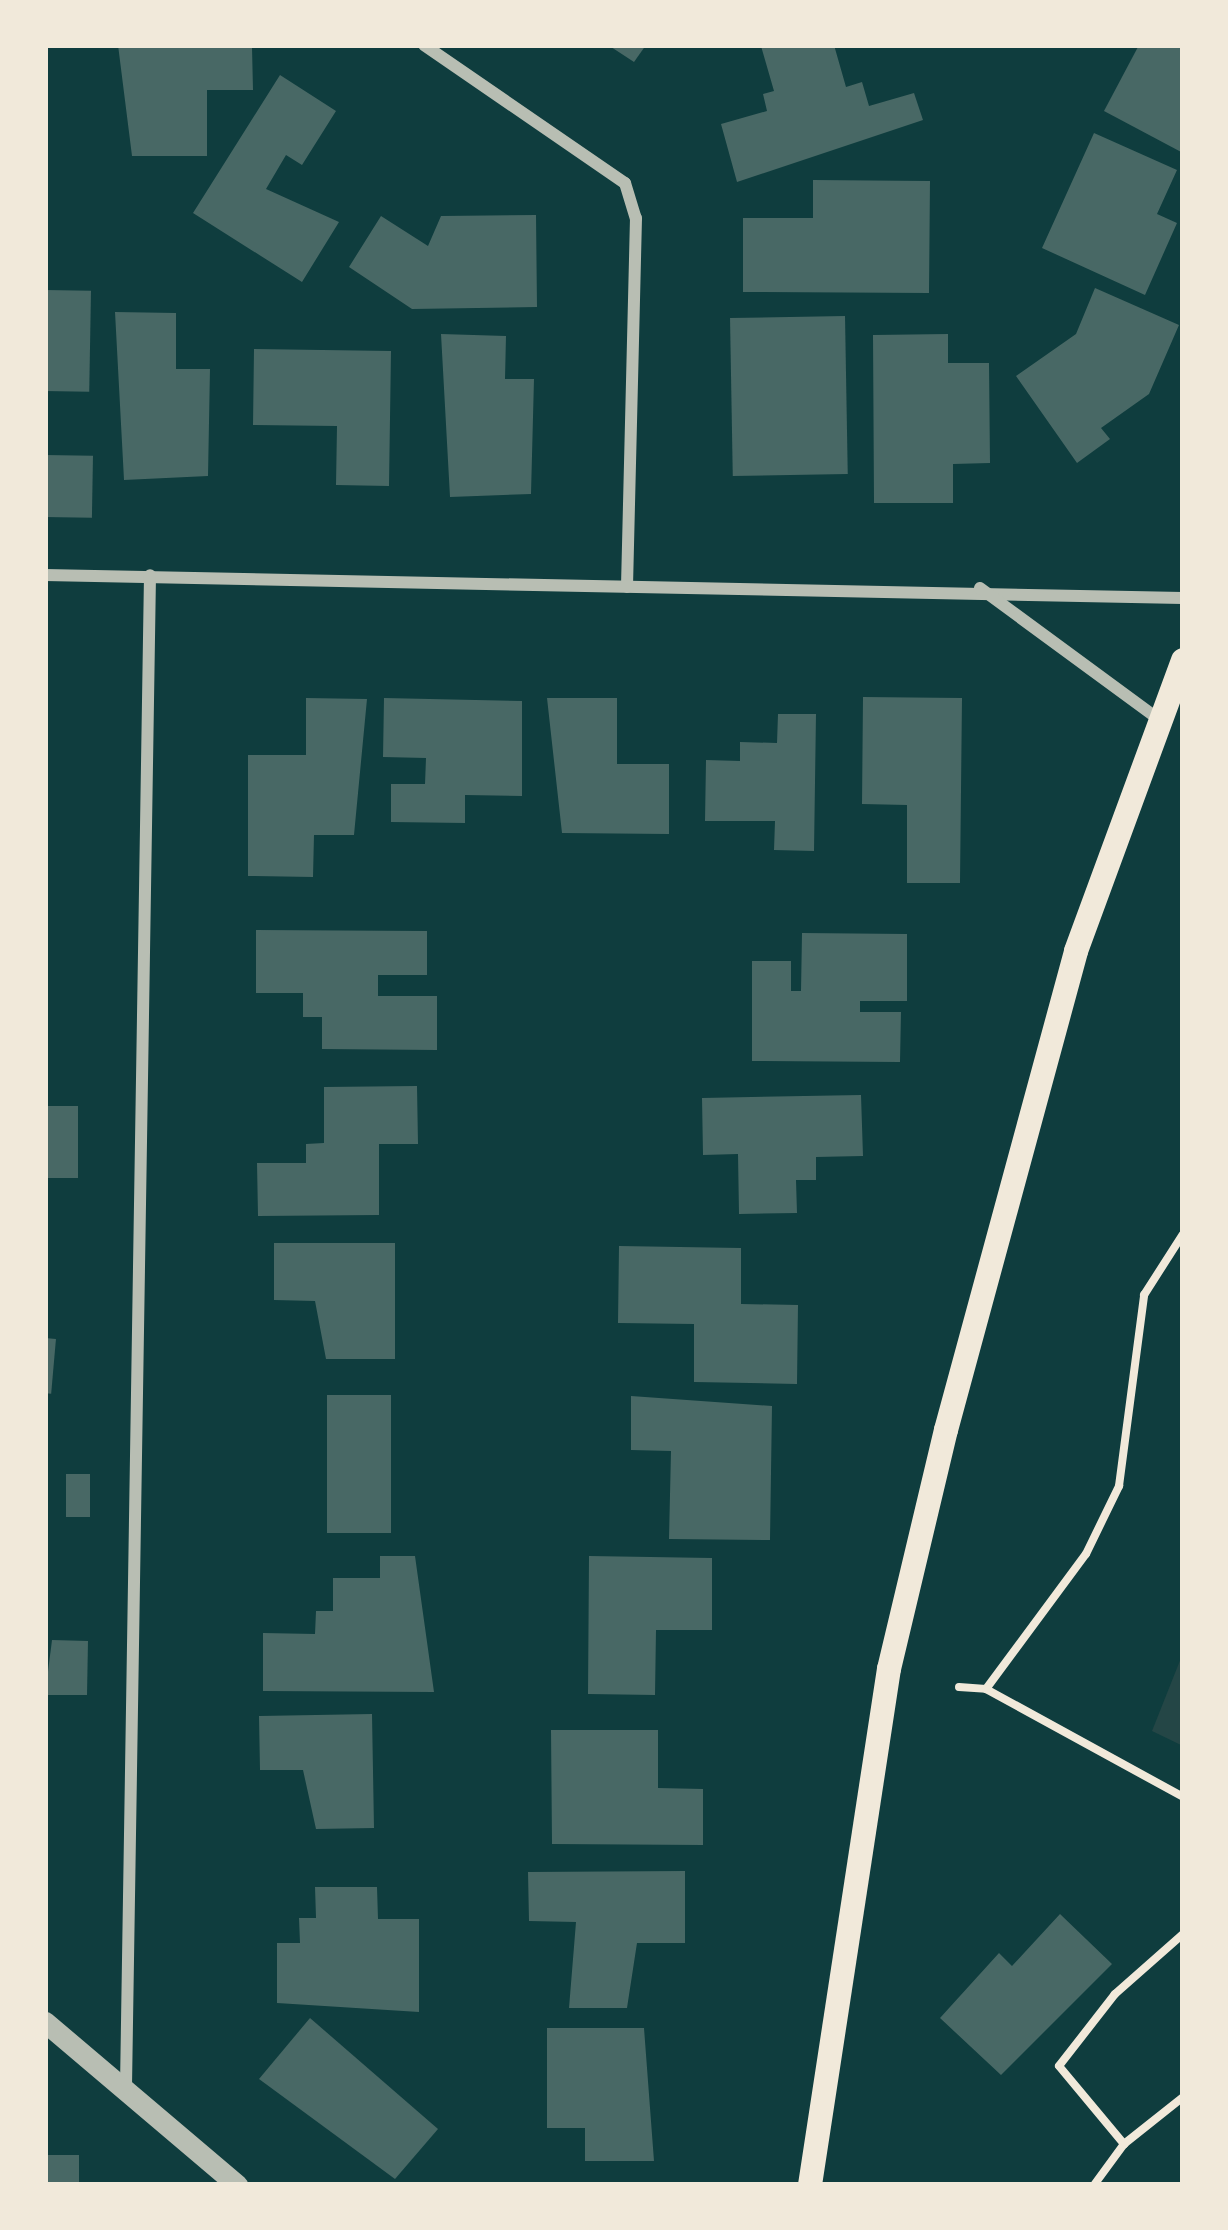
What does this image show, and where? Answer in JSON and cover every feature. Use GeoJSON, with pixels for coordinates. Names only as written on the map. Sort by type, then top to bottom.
{"type":"FeatureCollection","features":[{"type":"Feature","properties":{"kind":"main road"},"geometry":{"type":"LineString","coordinates":[[810,2185],[866,1806],[920,1539],[1000,1208],[1157,718],[1183,660]]}},
{"type":"Feature","properties":{"kind":"street"},"geometry":{"type":"LineString","coordinates":[[424,45],[625,183],[636,218],[627,587]]}},
{"type":"Feature","properties":{"kind":"street"},"geometry":{"type":"LineString","coordinates":[[45,575],[627,587],[979,587],[1183,598]]}},
{"type":"Feature","properties":{"kind":"street"},"geometry":{"type":"LineString","coordinates":[[126,2086],[150,575]]}},
{"type":"Feature","properties":{"kind":"street"},"geometry":{"type":"LineString","coordinates":[[979,587],[1157,718]]}},
{"type":"Feature","properties":{"kind":"street"},"geometry":{"type":"LineString","coordinates":[[45,2022],[126,2086],[237,2185]]}},
{"type":"Feature","properties":{"kind":"path"},"geometry":{"type":"LineString","coordinates":[[986,1689],[1043,1626],[1119,1486],[1136,1328],[1183,1234]]}},
{"type":"Feature","properties":{"kind":"path"},"geometry":{"type":"LineString","coordinates":[[959,1687],[986,1689],[1183,1797]]}},
{"type":"Feature","properties":{"kind":"path"},"geometry":{"type":"LineString","coordinates":[[1124,2144],[1059,2066],[1115,1994],[1183,1934]]}},
{"type":"Feature","properties":{"kind":"path"},"geometry":{"type":"LineString","coordinates":[[1094,2185],[1124,2144],[1183,2097]]}},
{"type":"Feature","properties":{"kind":"shaded area"},"geometry":{"type":"Polygon","coordinates":[[[1183,1653],[1183,1746],[1152,1731],[1183,1653]]]}},
{"type":"Feature","properties":{"kind":"building"},"geometry":{"type":"Polygon","coordinates":[[[118,45],[252,47],[253,90],[207,90],[207,156],[132,156],[118,45]]]}},
{"type":"Feature","properties":{"kind":"building"},"geometry":{"type":"Polygon","coordinates":[[[608,45],[646,45],[634,62],[608,45]]]}},
{"type":"Feature","properties":{"kind":"building"},"geometry":{"type":"Polygon","coordinates":[[[834,45],[846,87],[862,82],[869,106],[914,93],[923,120],[737,182],[721,124],[767,111],[763,94],[774,91],[761,46],[834,45]]]}},
{"type":"Feature","properties":{"kind":"building"},"geometry":{"type":"Polygon","coordinates":[[[1139,45],[1183,45],[1183,153],[1104,111],[1139,45]]]}},
{"type":"Feature","properties":{"kind":"building"},"geometry":{"type":"Polygon","coordinates":[[[280,75],[336,111],[302,165],[286,155],[266,189],[339,222],[302,282],[193,213],[280,75]]]}},
{"type":"Feature","properties":{"kind":"building"},"geometry":{"type":"Polygon","coordinates":[[[1094,133],[1177,170],[1157,214],[1177,223],[1145,295],[1042,248],[1094,133]]]}},
{"type":"Feature","properties":{"kind":"building"},"geometry":{"type":"Polygon","coordinates":[[[813,180],[930,181],[929,293],[743,292],[743,218],[813,218],[813,180]]]}},
{"type":"Feature","properties":{"kind":"building"},"geometry":{"type":"Polygon","coordinates":[[[536,215],[537,307],[412,309],[349,267],[381,216],[428,246],[441,216],[536,215]]]}},
{"type":"Feature","properties":{"kind":"building"},"geometry":{"type":"Polygon","coordinates":[[[1095,288],[1179,325],[1149,394],[1101,428],[1110,439],[1077,463],[1016,376],[1076,334],[1095,288]]]}},
{"type":"Feature","properties":{"kind":"building"},"geometry":{"type":"Polygon","coordinates":[[[45,290],[91,291],[89,392],[45,391],[45,290]]]}},
{"type":"Feature","properties":{"kind":"building"},"geometry":{"type":"Polygon","coordinates":[[[115,312],[176,313],[176,369],[210,369],[208,476],[124,480],[115,312]]]}},
{"type":"Feature","properties":{"kind":"building"},"geometry":{"type":"Polygon","coordinates":[[[845,316],[848,474],[733,476],[730,318],[845,316]]]}},
{"type":"Feature","properties":{"kind":"building"},"geometry":{"type":"Polygon","coordinates":[[[441,334],[506,336],[505,379],[534,379],[531,494],[450,497],[441,334]]]}},
{"type":"Feature","properties":{"kind":"building"},"geometry":{"type":"Polygon","coordinates":[[[948,334],[948,363],[989,363],[990,463],[953,464],[953,503],[874,503],[873,335],[948,334]]]}},
{"type":"Feature","properties":{"kind":"building"},"geometry":{"type":"Polygon","coordinates":[[[254,349],[391,351],[389,486],[336,485],[337,426],[253,425],[254,349]]]}},
{"type":"Feature","properties":{"kind":"building"},"geometry":{"type":"Polygon","coordinates":[[[45,455],[93,456],[92,518],[45,517],[45,455]]]}},
{"type":"Feature","properties":{"kind":"building"},"geometry":{"type":"Polygon","coordinates":[[[863,697],[962,698],[960,883],[907,883],[907,805],[862,804],[863,697]]]}},
{"type":"Feature","properties":{"kind":"building"},"geometry":{"type":"Polygon","coordinates":[[[306,698],[367,699],[354,835],[314,835],[313,877],[248,876],[248,755],[306,755],[306,698]]]}},
{"type":"Feature","properties":{"kind":"building"},"geometry":{"type":"Polygon","coordinates":[[[384,698],[522,701],[522,796],[465,795],[465,823],[391,822],[391,784],[425,784],[426,758],[383,757],[384,698]]]}},
{"type":"Feature","properties":{"kind":"building"},"geometry":{"type":"Polygon","coordinates":[[[547,698],[617,698],[617,764],[669,764],[669,834],[562,833],[547,698]]]}},
{"type":"Feature","properties":{"kind":"building"},"geometry":{"type":"Polygon","coordinates":[[[778,714],[816,714],[814,851],[774,850],[775,821],[705,821],[706,760],[740,761],[740,742],[777,743],[778,714]]]}},
{"type":"Feature","properties":{"kind":"building"},"geometry":{"type":"Polygon","coordinates":[[[256,930],[427,931],[427,975],[378,975],[378,996],[437,996],[437,1050],[322,1049],[322,1017],[303,1017],[303,993],[256,993],[256,930]]]}},
{"type":"Feature","properties":{"kind":"building"},"geometry":{"type":"Polygon","coordinates":[[[802,933],[907,934],[907,1001],[860,1001],[860,1012],[901,1012],[900,1062],[752,1061],[752,961],[791,961],[791,991],[801,991],[802,933]]]}},
{"type":"Feature","properties":{"kind":"building"},"geometry":{"type":"Polygon","coordinates":[[[417,1086],[418,1144],[379,1144],[379,1215],[258,1216],[257,1163],[306,1163],[306,1144],[324,1143],[324,1087],[417,1086]]]}},
{"type":"Feature","properties":{"kind":"building"},"geometry":{"type":"Polygon","coordinates":[[[861,1095],[863,1156],[816,1157],[816,1180],[796,1180],[797,1213],[739,1214],[738,1154],[703,1155],[702,1098],[861,1095]]]}},
{"type":"Feature","properties":{"kind":"building"},"geometry":{"type":"Polygon","coordinates":[[[45,1106],[78,1106],[78,1178],[45,1178],[45,1106]]]}},
{"type":"Feature","properties":{"kind":"building"},"geometry":{"type":"Polygon","coordinates":[[[274,1243],[395,1243],[395,1359],[326,1359],[315,1301],[274,1300],[274,1243]]]}},
{"type":"Feature","properties":{"kind":"building"},"geometry":{"type":"Polygon","coordinates":[[[619,1246],[741,1248],[741,1304],[798,1305],[797,1384],[694,1382],[694,1324],[618,1323],[619,1246]]]}},
{"type":"Feature","properties":{"kind":"building"},"geometry":{"type":"Polygon","coordinates":[[[45,1338],[56,1339],[51,1394],[45,1393],[45,1338]]]}},
{"type":"Feature","properties":{"kind":"building"},"geometry":{"type":"Polygon","coordinates":[[[327,1395],[391,1395],[391,1533],[327,1533],[327,1395]]]}},
{"type":"Feature","properties":{"kind":"building"},"geometry":{"type":"Polygon","coordinates":[[[631,1396],[772,1406],[770,1540],[669,1539],[671,1451],[631,1450],[631,1396]]]}},
{"type":"Feature","properties":{"kind":"building"},"geometry":{"type":"Polygon","coordinates":[[[66,1474],[90,1474],[90,1517],[66,1517],[66,1474]]]}},
{"type":"Feature","properties":{"kind":"building"},"geometry":{"type":"Polygon","coordinates":[[[380,1556],[415,1556],[434,1692],[263,1691],[263,1633],[315,1634],[316,1611],[333,1611],[333,1578],[380,1578],[380,1556]]]}},
{"type":"Feature","properties":{"kind":"building"},"geometry":{"type":"Polygon","coordinates":[[[589,1556],[712,1558],[712,1630],[656,1630],[655,1695],[588,1694],[589,1556]]]}},
{"type":"Feature","properties":{"kind":"building"},"geometry":{"type":"Polygon","coordinates":[[[52,1640],[88,1641],[87,1695],[45,1695],[52,1640]]]}},
{"type":"Feature","properties":{"kind":"building"},"geometry":{"type":"Polygon","coordinates":[[[372,1714],[374,1828],[316,1829],[303,1770],[260,1770],[259,1716],[372,1714]]]}},
{"type":"Feature","properties":{"kind":"building"},"geometry":{"type":"Polygon","coordinates":[[[551,1730],[658,1730],[658,1788],[703,1789],[703,1845],[552,1844],[551,1730]]]}},
{"type":"Feature","properties":{"kind":"building"},"geometry":{"type":"Polygon","coordinates":[[[685,1871],[685,1943],[637,1943],[627,2008],[569,2008],[576,1922],[529,1921],[528,1872],[685,1871]]]}},
{"type":"Feature","properties":{"kind":"building"},"geometry":{"type":"Polygon","coordinates":[[[315,1887],[377,1887],[378,1919],[419,1919],[419,2012],[277,2003],[277,1943],[300,1943],[299,1918],[316,1918],[315,1887]]]}},
{"type":"Feature","properties":{"kind":"building"},"geometry":{"type":"Polygon","coordinates":[[[1060,1914],[1112,1964],[1001,2075],[940,2018],[999,1953],[1012,1966],[1060,1914]]]}},
{"type":"Feature","properties":{"kind":"building"},"geometry":{"type":"Polygon","coordinates":[[[310,2018],[438,2129],[395,2179],[259,2079],[310,2018]]]}},
{"type":"Feature","properties":{"kind":"building"},"geometry":{"type":"Polygon","coordinates":[[[547,2028],[644,2028],[654,2161],[585,2161],[585,2128],[547,2128],[547,2028]]]}},
{"type":"Feature","properties":{"kind":"building"},"geometry":{"type":"Polygon","coordinates":[[[45,2155],[79,2155],[79,2185],[45,2185],[45,2155]]]}}]}
